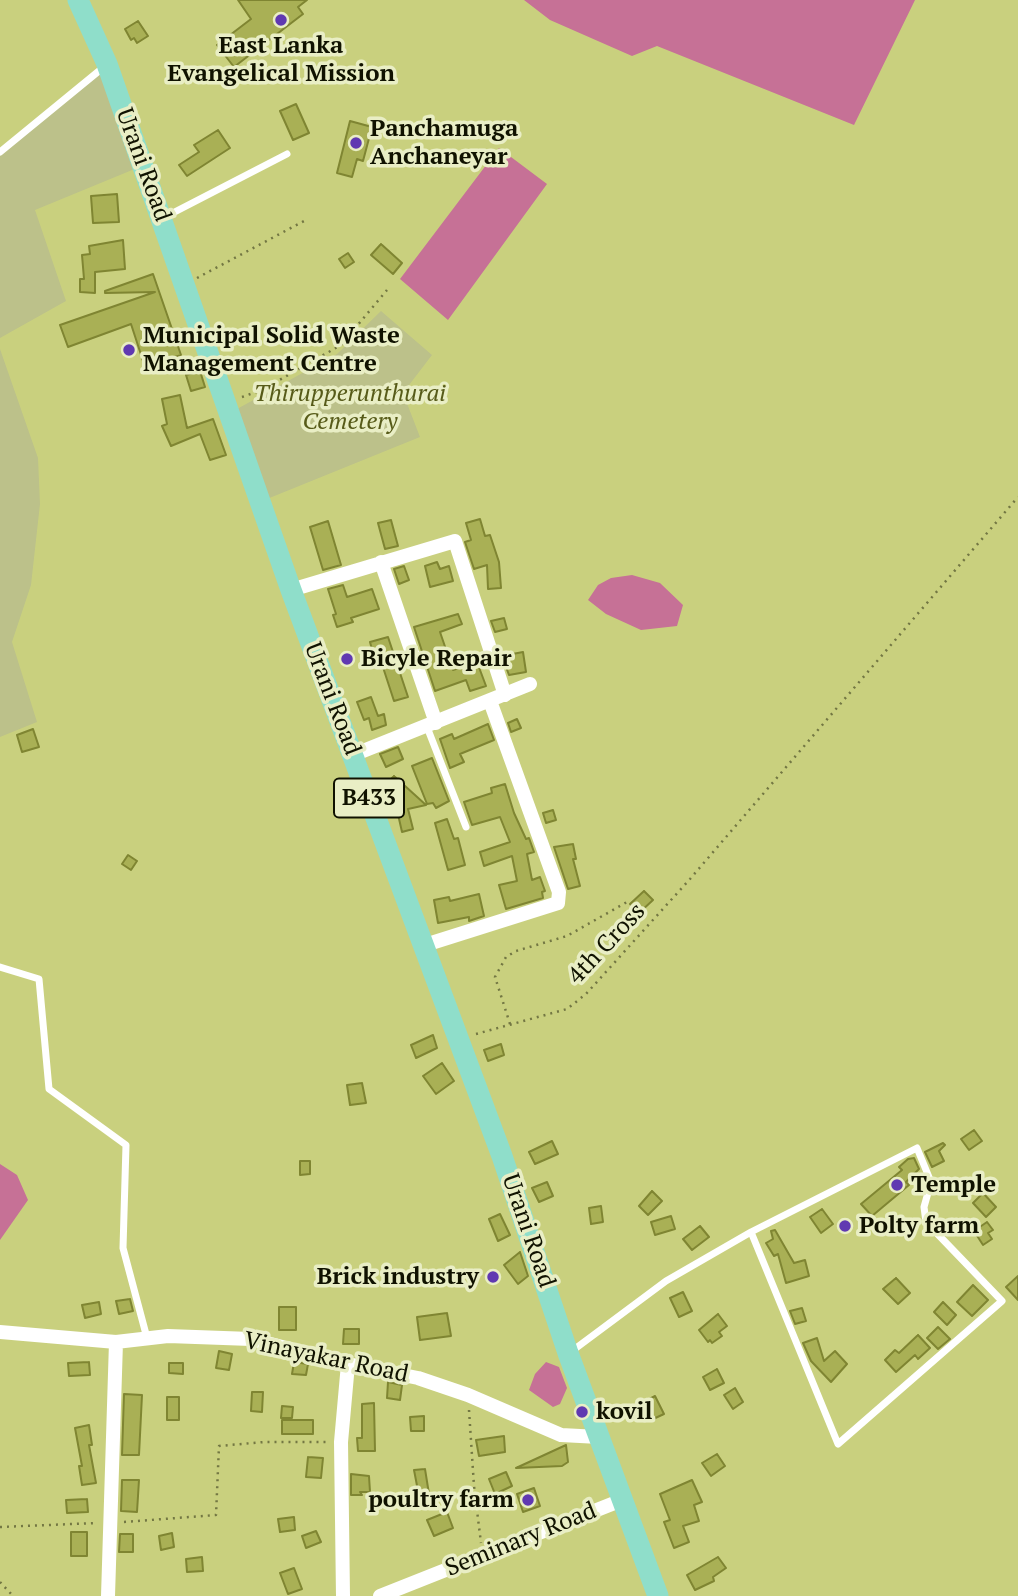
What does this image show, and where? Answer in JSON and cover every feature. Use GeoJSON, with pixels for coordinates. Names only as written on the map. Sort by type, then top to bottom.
{"type":"FeatureCollection","features":[{"type":"Feature","properties":{"kind":"main road","name":"Urani Road"},"geometry":{"type":"LineString","coordinates":[[78,0],[107,64],[291,590],[502,1156],[568,1353],[658,1596]]}},
{"type":"Feature","properties":{"kind":"street"},"geometry":{"type":"LineString","coordinates":[[291,590],[455,541],[505,695]]}},
{"type":"Feature","properties":{"kind":"street"},"geometry":{"type":"LineString","coordinates":[[381,562],[431,725]]}},
{"type":"Feature","properties":{"kind":"street"},"geometry":{"type":"LineString","coordinates":[[352,755],[530,684]]}},
{"type":"Feature","properties":{"kind":"street"},"geometry":{"type":"LineString","coordinates":[[425,946],[558,903],[559,892],[490,701]]}},
{"type":"Feature","properties":{"kind":"street","name":"Vinayakar Road"},"geometry":{"type":"LineString","coordinates":[[0,1332],[116,1342],[168,1336],[251,1339],[348,1364],[418,1378],[468,1395],[561,1434],[599,1437]]}},
{"type":"Feature","properties":{"kind":"street"},"geometry":{"type":"LineString","coordinates":[[107,1596],[116,1342]]}},
{"type":"Feature","properties":{"kind":"street"},"geometry":{"type":"LineString","coordinates":[[343,1596],[341,1442],[348,1364]]}},
{"type":"Feature","properties":{"kind":"street","name":"Seminary Road"},"geometry":{"type":"LineString","coordinates":[[380,1596],[622,1500]]}},
{"type":"Feature","properties":{"kind":"lane"},"geometry":{"type":"LineString","coordinates":[[0,152],[107,64]]}},
{"type":"Feature","properties":{"kind":"lane"},"geometry":{"type":"LineString","coordinates":[[162,218],[287,154]]}},
{"type":"Feature","properties":{"kind":"lane"},"geometry":{"type":"LineString","coordinates":[[431,725],[467,827]]}},
{"type":"Feature","properties":{"kind":"lane"},"geometry":{"type":"LineString","coordinates":[[0,967],[39,979],[49,1090],[126,1144],[123,1248],[147,1338]]}},
{"type":"Feature","properties":{"kind":"lane"},"geometry":{"type":"LineString","coordinates":[[568,1353],[666,1281],[751,1232],[917,1147],[931,1182],[925,1206],[926,1222],[1002,1301],[838,1444],[751,1232]]}},
{"type":"Feature","properties":{"kind":"path"},"geometry":{"type":"LineString","coordinates":[[185,285],[304,221]]}},
{"type":"Feature","properties":{"kind":"path"},"geometry":{"type":"LineString","coordinates":[[225,403],[262,390],[341,345],[387,290]]}},
{"type":"Feature","properties":{"kind":"path","name":"4th Cross"},"geometry":{"type":"LineString","coordinates":[[458,1039],[567,1009],[577,1002],[690,879],[1018,498]]}},
{"type":"Feature","properties":{"kind":"path"},"geometry":{"type":"LineString","coordinates":[[510,1024],[495,977],[506,957],[516,951],[567,936],[627,902]]}},
{"type":"Feature","properties":{"kind":"path"},"geometry":{"type":"LineString","coordinates":[[468,1395],[474,1486],[483,1557]]}},
{"type":"Feature","properties":{"kind":"path"},"geometry":{"type":"LineString","coordinates":[[0,1527],[216,1515],[219,1446],[264,1442],[341,1442]]}},
{"type":"Feature","properties":{"kind":"path"},"geometry":{"type":"LineString","coordinates":[[0,1582],[12,1596]]}},
{"type":"Feature","properties":{"kind":"green space"},"geometry":{"type":"Polygon","coordinates":[[[99,71],[137,168],[35,210],[66,301],[0,338],[0,152],[99,71]]]}},
{"type":"Feature","properties":{"kind":"green space","name":"Thirupperunthurai Cemetery"},"geometry":{"type":"Polygon","coordinates":[[[381,311],[432,355],[403,393],[420,437],[267,499],[237,409],[337,354],[381,311]]]}},
{"type":"Feature","properties":{"kind":"green space"},"geometry":{"type":"Polygon","coordinates":[[[0,349],[38,458],[40,504],[31,585],[12,642],[37,722],[0,737],[0,349]]]}},
{"type":"Feature","properties":{"kind":"shaded area"},"geometry":{"type":"Polygon","coordinates":[[[524,0],[915,0],[854,125],[657,46],[632,56],[550,20],[524,0]]]}},
{"type":"Feature","properties":{"kind":"shaded area"},"geometry":{"type":"Polygon","coordinates":[[[499,148],[547,184],[448,320],[400,279],[499,148]]]}},
{"type":"Feature","properties":{"kind":"shaded area"},"geometry":{"type":"Polygon","coordinates":[[[632,575],[660,583],[683,605],[677,626],[641,630],[606,614],[588,600],[598,585],[611,578],[632,575]]]}},
{"type":"Feature","properties":{"kind":"shaded area"},"geometry":{"type":"Polygon","coordinates":[[[0,1164],[17,1175],[28,1200],[0,1240],[0,1164]]]}},
{"type":"Feature","properties":{"kind":"shaded area"},"geometry":{"type":"Polygon","coordinates":[[[546,1362],[559,1367],[567,1388],[560,1404],[553,1407],[529,1390],[535,1374],[546,1362]]]}},
{"type":"Feature","properties":{"kind":"building"},"geometry":{"type":"Polygon","coordinates":[[[238,0],[307,0],[298,7],[303,14],[234,67],[217,45],[251,19],[238,0]]]}},
{"type":"Feature","properties":{"kind":"building"},"geometry":{"type":"Polygon","coordinates":[[[138,21],[148,36],[137,43],[134,38],[131,40],[125,29],[138,21]]]}},
{"type":"Feature","properties":{"kind":"building"},"geometry":{"type":"Polygon","coordinates":[[[296,104],[309,133],[293,140],[280,111],[296,104]]]}},
{"type":"Feature","properties":{"kind":"building","name":"Panchamuga Anchaneyar"},"geometry":{"type":"Polygon","coordinates":[[[350,121],[372,127],[363,161],[357,159],[352,177],[337,173],[350,121]]]}},
{"type":"Feature","properties":{"kind":"building"},"geometry":{"type":"Polygon","coordinates":[[[218,130],[230,148],[187,176],[179,165],[199,152],[194,145],[218,130]]]}},
{"type":"Feature","properties":{"kind":"building"},"geometry":{"type":"Polygon","coordinates":[[[117,194],[119,222],[93,223],[91,196],[117,194]]]}},
{"type":"Feature","properties":{"kind":"building"},"geometry":{"type":"Polygon","coordinates":[[[123,240],[125,269],[95,272],[95,293],[80,292],[80,279],[84,279],[82,255],[90,254],[89,246],[123,240]]]}},
{"type":"Feature","properties":{"kind":"building"},"geometry":{"type":"Polygon","coordinates":[[[381,244],[402,263],[393,274],[371,255],[381,244]]]}},
{"type":"Feature","properties":{"kind":"building"},"geometry":{"type":"Polygon","coordinates":[[[348,253],[354,262],[345,268],[339,259],[348,253]]]}},
{"type":"Feature","properties":{"kind":"building"},"geometry":{"type":"Polygon","coordinates":[[[153,274],[181,355],[145,367],[131,324],[68,347],[60,325],[155,292],[105,293],[153,274]]]}},
{"type":"Feature","properties":{"kind":"building"},"geometry":{"type":"Polygon","coordinates":[[[200,371],[205,387],[191,391],[186,375],[200,371]]]}},
{"type":"Feature","properties":{"kind":"building"},"geometry":{"type":"Polygon","coordinates":[[[180,395],[187,428],[213,419],[226,455],[210,460],[200,434],[171,446],[162,426],[167,424],[162,399],[180,395]]]}},
{"type":"Feature","properties":{"kind":"building"},"geometry":{"type":"Polygon","coordinates":[[[480,519],[485,536],[490,535],[499,562],[501,588],[488,589],[487,565],[474,569],[465,542],[471,540],[466,523],[480,519]]]}},
{"type":"Feature","properties":{"kind":"building"},"geometry":{"type":"Polygon","coordinates":[[[391,520],[398,546],[385,549],[378,523],[391,520]]]}},
{"type":"Feature","properties":{"kind":"building"},"geometry":{"type":"Polygon","coordinates":[[[328,521],[341,565],[323,570],[310,527],[328,521]]]}},
{"type":"Feature","properties":{"kind":"building"},"geometry":{"type":"Polygon","coordinates":[[[437,562],[440,569],[449,566],[453,581],[430,587],[425,566],[437,562]]]}},
{"type":"Feature","properties":{"kind":"building"},"geometry":{"type":"Polygon","coordinates":[[[404,566],[409,580],[399,584],[394,569],[404,566]]]}},
{"type":"Feature","properties":{"kind":"building"},"geometry":{"type":"Polygon","coordinates":[[[343,585],[347,597],[372,589],[379,609],[351,618],[353,622],[337,627],[328,589],[343,585]]]}},
{"type":"Feature","properties":{"kind":"building"},"geometry":{"type":"Polygon","coordinates":[[[458,614],[462,624],[440,632],[453,670],[477,662],[486,686],[470,691],[466,680],[435,691],[414,627],[458,614]]]}},
{"type":"Feature","properties":{"kind":"building"},"geometry":{"type":"Polygon","coordinates":[[[504,618],[507,629],[495,632],[491,621],[504,618]]]}},
{"type":"Feature","properties":{"kind":"building"},"geometry":{"type":"Polygon","coordinates":[[[388,637],[408,697],[394,701],[379,655],[374,657],[370,642],[388,637]]]}},
{"type":"Feature","properties":{"kind":"building"},"geometry":{"type":"Polygon","coordinates":[[[523,652],[526,672],[509,675],[502,656],[523,652]]]}},
{"type":"Feature","properties":{"kind":"building"},"geometry":{"type":"Polygon","coordinates":[[[371,697],[378,716],[384,714],[386,725],[372,730],[369,718],[364,720],[357,702],[371,697]]]}},
{"type":"Feature","properties":{"kind":"building"},"geometry":{"type":"Polygon","coordinates":[[[517,719],[521,728],[511,732],[508,723],[517,719]]]}},
{"type":"Feature","properties":{"kind":"building"},"geometry":{"type":"Polygon","coordinates":[[[488,724],[494,740],[460,754],[464,762],[450,768],[440,739],[452,734],[454,739],[488,724]]]}},
{"type":"Feature","properties":{"kind":"building"},"geometry":{"type":"Polygon","coordinates":[[[33,729],[39,747],[22,752],[17,735],[33,729]]]}},
{"type":"Feature","properties":{"kind":"building"},"geometry":{"type":"Polygon","coordinates":[[[398,747],[403,759],[386,767],[380,754],[398,747]]]}},
{"type":"Feature","properties":{"kind":"building"},"geometry":{"type":"Polygon","coordinates":[[[432,758],[449,801],[436,808],[433,803],[427,804],[412,766],[432,758]]]}},
{"type":"Feature","properties":{"kind":"building"},"geometry":{"type":"Polygon","coordinates":[[[394,776],[426,805],[408,809],[413,829],[402,832],[393,792],[385,785],[394,776]]]}},
{"type":"Feature","properties":{"kind":"building"},"geometry":{"type":"Polygon","coordinates":[[[505,784],[514,813],[534,852],[527,854],[532,880],[540,877],[545,891],[542,892],[543,898],[506,909],[499,885],[517,881],[512,856],[484,866],[480,852],[510,842],[500,817],[472,825],[464,802],[492,793],[491,788],[505,784]]]}},
{"type":"Feature","properties":{"kind":"building"},"geometry":{"type":"Polygon","coordinates":[[[553,810],[556,820],[546,823],[543,813],[553,810]]]}},
{"type":"Feature","properties":{"kind":"building"},"geometry":{"type":"Polygon","coordinates":[[[447,819],[454,839],[458,838],[465,865],[448,870],[435,823],[447,819]]]}},
{"type":"Feature","properties":{"kind":"building"},"geometry":{"type":"Polygon","coordinates":[[[573,844],[576,859],[573,859],[580,886],[568,889],[554,847],[573,844]]]}},
{"type":"Feature","properties":{"kind":"building"},"geometry":{"type":"Polygon","coordinates":[[[128,855],[137,861],[131,870],[122,864],[128,855]]]}},
{"type":"Feature","properties":{"kind":"building"},"geometry":{"type":"Polygon","coordinates":[[[644,891],[653,900],[639,913],[630,904],[644,891]]]}},
{"type":"Feature","properties":{"kind":"building"},"geometry":{"type":"Polygon","coordinates":[[[479,894],[484,916],[469,921],[469,917],[438,923],[434,900],[449,897],[450,901],[479,894]]]}},
{"type":"Feature","properties":{"kind":"building"},"geometry":{"type":"Polygon","coordinates":[[[433,1035],[437,1048],[416,1058],[411,1045],[433,1035]]]}},
{"type":"Feature","properties":{"kind":"building"},"geometry":{"type":"Polygon","coordinates":[[[501,1044],[504,1055],[488,1061],[484,1050],[501,1044]]]}},
{"type":"Feature","properties":{"kind":"building"},"geometry":{"type":"Polygon","coordinates":[[[442,1063],[454,1081],[436,1094],[423,1076],[442,1063]]]}},
{"type":"Feature","properties":{"kind":"building"},"geometry":{"type":"Polygon","coordinates":[[[362,1083],[366,1103],[350,1105],[347,1085],[362,1083]]]}},
{"type":"Feature","properties":{"kind":"building"},"geometry":{"type":"Polygon","coordinates":[[[974,1130],[982,1141],[969,1150],[961,1139],[974,1130]]]}},
{"type":"Feature","properties":{"kind":"building"},"geometry":{"type":"Polygon","coordinates":[[[552,1141],[558,1154],[535,1164],[529,1152],[552,1141]]]}},
{"type":"Feature","properties":{"kind":"building"},"geometry":{"type":"Polygon","coordinates":[[[943,1143],[945,1145],[939,1151],[944,1161],[932,1167],[925,1152],[943,1143]]]}},
{"type":"Feature","properties":{"kind":"building"},"geometry":{"type":"Polygon","coordinates":[[[914,1158],[919,1169],[906,1182],[909,1185],[872,1216],[861,1204],[902,1170],[899,1167],[908,1159],[914,1158]]]}},
{"type":"Feature","properties":{"kind":"building"},"geometry":{"type":"Polygon","coordinates":[[[300,1161],[310,1161],[310,1174],[300,1175],[300,1161]]]}},
{"type":"Feature","properties":{"kind":"building"},"geometry":{"type":"Polygon","coordinates":[[[547,1182],[553,1196],[539,1202],[532,1188],[547,1182]]]}},
{"type":"Feature","properties":{"kind":"building"},"geometry":{"type":"Polygon","coordinates":[[[652,1191],[662,1201],[648,1215],[639,1206],[652,1191]]]}},
{"type":"Feature","properties":{"kind":"building"},"geometry":{"type":"Polygon","coordinates":[[[983,1193],[996,1207],[986,1217],[973,1203],[983,1193]]]}},
{"type":"Feature","properties":{"kind":"building"},"geometry":{"type":"Polygon","coordinates":[[[601,1206],[603,1222],[591,1224],[589,1208],[601,1206]]]}},
{"type":"Feature","properties":{"kind":"building"},"geometry":{"type":"Polygon","coordinates":[[[822,1209],[833,1224],[821,1233],[810,1217],[822,1209]]]}},
{"type":"Feature","properties":{"kind":"building"},"geometry":{"type":"Polygon","coordinates":[[[500,1214],[510,1235],[498,1241],[489,1219],[500,1214]]]}},
{"type":"Feature","properties":{"kind":"building"},"geometry":{"type":"Polygon","coordinates":[[[671,1216],[675,1229],[655,1235],[651,1222],[671,1216]]]}},
{"type":"Feature","properties":{"kind":"building"},"geometry":{"type":"Polygon","coordinates":[[[987,1222],[993,1230],[988,1233],[992,1239],[983,1245],[974,1231],[987,1222]]]}},
{"type":"Feature","properties":{"kind":"building"},"geometry":{"type":"Polygon","coordinates":[[[700,1226],[709,1237],[692,1250],[683,1239],[700,1226]]]}},
{"type":"Feature","properties":{"kind":"building"},"geometry":{"type":"Polygon","coordinates":[[[775,1230],[794,1263],[805,1260],[809,1276],[786,1283],[778,1254],[774,1256],[766,1243],[773,1239],[771,1231],[775,1230]]]}},
{"type":"Feature","properties":{"kind":"building"},"geometry":{"type":"Polygon","coordinates":[[[520,1252],[528,1276],[518,1284],[504,1265],[520,1252]]]}},
{"type":"Feature","properties":{"kind":"building"},"geometry":{"type":"Polygon","coordinates":[[[1018,1276],[1018,1300],[1006,1287],[1018,1276]]]}},
{"type":"Feature","properties":{"kind":"building"},"geometry":{"type":"Polygon","coordinates":[[[896,1278],[910,1293],[898,1304],[883,1289],[896,1278]]]}},
{"type":"Feature","properties":{"kind":"building"},"geometry":{"type":"Polygon","coordinates":[[[973,1285],[988,1300],[972,1316],[957,1302],[973,1285]]]}},
{"type":"Feature","properties":{"kind":"building"},"geometry":{"type":"Polygon","coordinates":[[[683,1292],[692,1311],[679,1317],[670,1298],[683,1292]]]}},
{"type":"Feature","properties":{"kind":"building"},"geometry":{"type":"Polygon","coordinates":[[[130,1299],[133,1311],[119,1314],[116,1301],[130,1299]]]}},
{"type":"Feature","properties":{"kind":"building"},"geometry":{"type":"Polygon","coordinates":[[[99,1302],[101,1314],[85,1318],[82,1305],[99,1302]]]}},
{"type":"Feature","properties":{"kind":"building"},"geometry":{"type":"Polygon","coordinates":[[[943,1302],[956,1315],[947,1325],[934,1312],[943,1302]]]}},
{"type":"Feature","properties":{"kind":"building"},"geometry":{"type":"Polygon","coordinates":[[[279,1307],[296,1307],[296,1330],[279,1330],[279,1307]]]}},
{"type":"Feature","properties":{"kind":"building"},"geometry":{"type":"Polygon","coordinates":[[[802,1308],[806,1321],[795,1324],[790,1311],[802,1308]]]}},
{"type":"Feature","properties":{"kind":"building"},"geometry":{"type":"Polygon","coordinates":[[[447,1313],[451,1336],[420,1340],[417,1317],[447,1313]]]}},
{"type":"Feature","properties":{"kind":"building"},"geometry":{"type":"Polygon","coordinates":[[[718,1314],[727,1326],[719,1332],[722,1336],[712,1343],[710,1340],[708,1342],[699,1330],[718,1314]]]}},
{"type":"Feature","properties":{"kind":"building"},"geometry":{"type":"Polygon","coordinates":[[[938,1327],[950,1339],[938,1349],[927,1338],[938,1327]]]}},
{"type":"Feature","properties":{"kind":"building"},"geometry":{"type":"Polygon","coordinates":[[[344,1329],[359,1329],[359,1344],[343,1344],[344,1329]]]}},
{"type":"Feature","properties":{"kind":"building"},"geometry":{"type":"Polygon","coordinates":[[[918,1335],[930,1348],[918,1359],[915,1355],[896,1372],[885,1360],[895,1350],[899,1353],[918,1335]]]}},
{"type":"Feature","properties":{"kind":"building"},"geometry":{"type":"Polygon","coordinates":[[[817,1338],[824,1361],[835,1351],[847,1364],[831,1382],[811,1361],[803,1343],[817,1338]]]}},
{"type":"Feature","properties":{"kind":"building"},"geometry":{"type":"Polygon","coordinates":[[[219,1351],[232,1354],[229,1370],[216,1368],[219,1351]]]}},
{"type":"Feature","properties":{"kind":"building"},"geometry":{"type":"Polygon","coordinates":[[[89,1362],[90,1375],[69,1376],[68,1363],[89,1362]]]}},
{"type":"Feature","properties":{"kind":"building"},"geometry":{"type":"Polygon","coordinates":[[[294,1362],[308,1364],[306,1375],[292,1374],[294,1362]]]}},
{"type":"Feature","properties":{"kind":"building"},"geometry":{"type":"Polygon","coordinates":[[[169,1363],[183,1363],[183,1374],[169,1373],[169,1363]]]}},
{"type":"Feature","properties":{"kind":"building"},"geometry":{"type":"Polygon","coordinates":[[[717,1369],[724,1383],[710,1390],[703,1377],[717,1369]]]}},
{"type":"Feature","properties":{"kind":"building"},"geometry":{"type":"Polygon","coordinates":[[[388,1382],[402,1385],[400,1400],[387,1398],[388,1382]]]}},
{"type":"Feature","properties":{"kind":"building"},"geometry":{"type":"Polygon","coordinates":[[[735,1388],[743,1402],[733,1409],[724,1395],[735,1388]]]}},
{"type":"Feature","properties":{"kind":"building"},"geometry":{"type":"Polygon","coordinates":[[[252,1392],[263,1392],[262,1412],[251,1411],[252,1392]]]}},
{"type":"Feature","properties":{"kind":"building"},"geometry":{"type":"Polygon","coordinates":[[[124,1394],[142,1395],[139,1455],[122,1455],[124,1394]]]}},
{"type":"Feature","properties":{"kind":"building"},"geometry":{"type":"Polygon","coordinates":[[[655,1396],[664,1414],[651,1420],[642,1403],[655,1396]]]}},
{"type":"Feature","properties":{"kind":"building"},"geometry":{"type":"Polygon","coordinates":[[[167,1397],[179,1397],[179,1420],[167,1420],[167,1397]]]}},
{"type":"Feature","properties":{"kind":"building"},"geometry":{"type":"Polygon","coordinates":[[[374,1403],[375,1451],[358,1451],[357,1438],[362,1438],[362,1404],[374,1403]]]}},
{"type":"Feature","properties":{"kind":"building"},"geometry":{"type":"Polygon","coordinates":[[[282,1406],[293,1407],[292,1418],[281,1418],[282,1406]]]}},
{"type":"Feature","properties":{"kind":"building"},"geometry":{"type":"Polygon","coordinates":[[[424,1416],[424,1431],[411,1431],[410,1417],[424,1416]]]}},
{"type":"Feature","properties":{"kind":"building"},"geometry":{"type":"Polygon","coordinates":[[[282,1420],[313,1420],[313,1434],[282,1434],[282,1420]]]}},
{"type":"Feature","properties":{"kind":"building"},"geometry":{"type":"Polygon","coordinates":[[[89,1425],[92,1445],[89,1445],[96,1483],[82,1485],[79,1466],[82,1466],[75,1428],[89,1425]]]}},
{"type":"Feature","properties":{"kind":"building"},"geometry":{"type":"Polygon","coordinates":[[[504,1436],[505,1452],[479,1456],[476,1440],[504,1436]]]}},
{"type":"Feature","properties":{"kind":"building"},"geometry":{"type":"Polygon","coordinates":[[[566,1445],[568,1462],[562,1466],[516,1468],[566,1445]]]}},
{"type":"Feature","properties":{"kind":"building"},"geometry":{"type":"Polygon","coordinates":[[[717,1454],[725,1466],[711,1476],[702,1463],[717,1454]]]}},
{"type":"Feature","properties":{"kind":"building"},"geometry":{"type":"Polygon","coordinates":[[[308,1457],[323,1458],[321,1478],[306,1477],[308,1457]]]}},
{"type":"Feature","properties":{"kind":"building"},"geometry":{"type":"Polygon","coordinates":[[[425,1469],[429,1494],[419,1496],[414,1470],[425,1469]]]}},
{"type":"Feature","properties":{"kind":"building","name":"poultry farm"},"geometry":{"type":"Polygon","coordinates":[[[506,1472],[512,1486],[495,1494],[489,1479],[506,1472]]]}},
{"type":"Feature","properties":{"kind":"building"},"geometry":{"type":"Polygon","coordinates":[[[351,1474],[369,1476],[370,1492],[351,1495],[351,1474]]]}},
{"type":"Feature","properties":{"kind":"building"},"geometry":{"type":"Polygon","coordinates":[[[122,1480],[139,1480],[137,1512],[121,1511],[122,1480]]]}},
{"type":"Feature","properties":{"kind":"building"},"geometry":{"type":"Polygon","coordinates":[[[692,1480],[702,1502],[694,1505],[699,1521],[683,1526],[689,1542],[674,1548],[664,1522],[670,1520],[660,1494],[692,1480]]]}},
{"type":"Feature","properties":{"kind":"building","name":"poultry farm"},"geometry":{"type":"Polygon","coordinates":[[[534,1488],[540,1506],[523,1512],[517,1494],[534,1488]]]}},
{"type":"Feature","properties":{"kind":"building"},"geometry":{"type":"Polygon","coordinates":[[[87,1499],[88,1512],[67,1513],[66,1500],[87,1499]]]}},
{"type":"Feature","properties":{"kind":"building"},"geometry":{"type":"Polygon","coordinates":[[[447,1512],[453,1528],[434,1536],[427,1520],[447,1512]]]}},
{"type":"Feature","properties":{"kind":"building"},"geometry":{"type":"Polygon","coordinates":[[[294,1517],[295,1530],[280,1532],[278,1519],[294,1517]]]}},
{"type":"Feature","properties":{"kind":"building","name":"poultry farm"},"geometry":{"type":"Polygon","coordinates":[[[316,1531],[321,1542],[306,1548],[302,1536],[316,1531]]]}},
{"type":"Feature","properties":{"kind":"building"},"geometry":{"type":"Polygon","coordinates":[[[71,1532],[87,1532],[87,1556],[71,1556],[71,1532]]]}},
{"type":"Feature","properties":{"kind":"building"},"geometry":{"type":"Polygon","coordinates":[[[172,1533],[174,1547],[161,1550],[159,1536],[172,1533]]]}},
{"type":"Feature","properties":{"kind":"building"},"geometry":{"type":"Polygon","coordinates":[[[120,1534],[133,1534],[133,1552],[119,1552],[120,1534]]]}},
{"type":"Feature","properties":{"kind":"building"},"geometry":{"type":"Polygon","coordinates":[[[202,1557],[203,1571],[187,1572],[186,1559],[202,1557]]]}},
{"type":"Feature","properties":{"kind":"building"},"geometry":{"type":"Polygon","coordinates":[[[718,1557],[726,1568],[713,1577],[714,1581],[695,1590],[687,1575],[718,1557]]]}},
{"type":"Feature","properties":{"kind":"building"},"geometry":{"type":"Polygon","coordinates":[[[294,1568],[302,1589],[288,1594],[280,1573],[294,1568]]]}},
{"type":"Feature","properties":{"kind":"place","name":"East Lanka Evangelical Mission"},"geometry":{"type":"Point","coordinates":[281,20]}},
{"type":"Feature","properties":{"kind":"place","name":"Panchamuga Anchaneyar"},"geometry":{"type":"Point","coordinates":[356,143]}},
{"type":"Feature","properties":{"kind":"place","name":"Municipal Solid Waste Management Centre"},"geometry":{"type":"Point","coordinates":[129,350]}},
{"type":"Feature","properties":{"kind":"place","name":"Bicyle Repair"},"geometry":{"type":"Point","coordinates":[347,659]}},
{"type":"Feature","properties":{"kind":"place","name":"Temple"},"geometry":{"type":"Point","coordinates":[897,1185]}},
{"type":"Feature","properties":{"kind":"place","name":"Polty farm"},"geometry":{"type":"Point","coordinates":[845,1226]}},
{"type":"Feature","properties":{"kind":"place","name":"Brick industry"},"geometry":{"type":"Point","coordinates":[493,1277]}},
{"type":"Feature","properties":{"kind":"place","name":"kovil"},"geometry":{"type":"Point","coordinates":[582,1412]}},
{"type":"Feature","properties":{"kind":"place","name":"poultry farm"},"geometry":{"type":"Point","coordinates":[528,1500]}}]}
